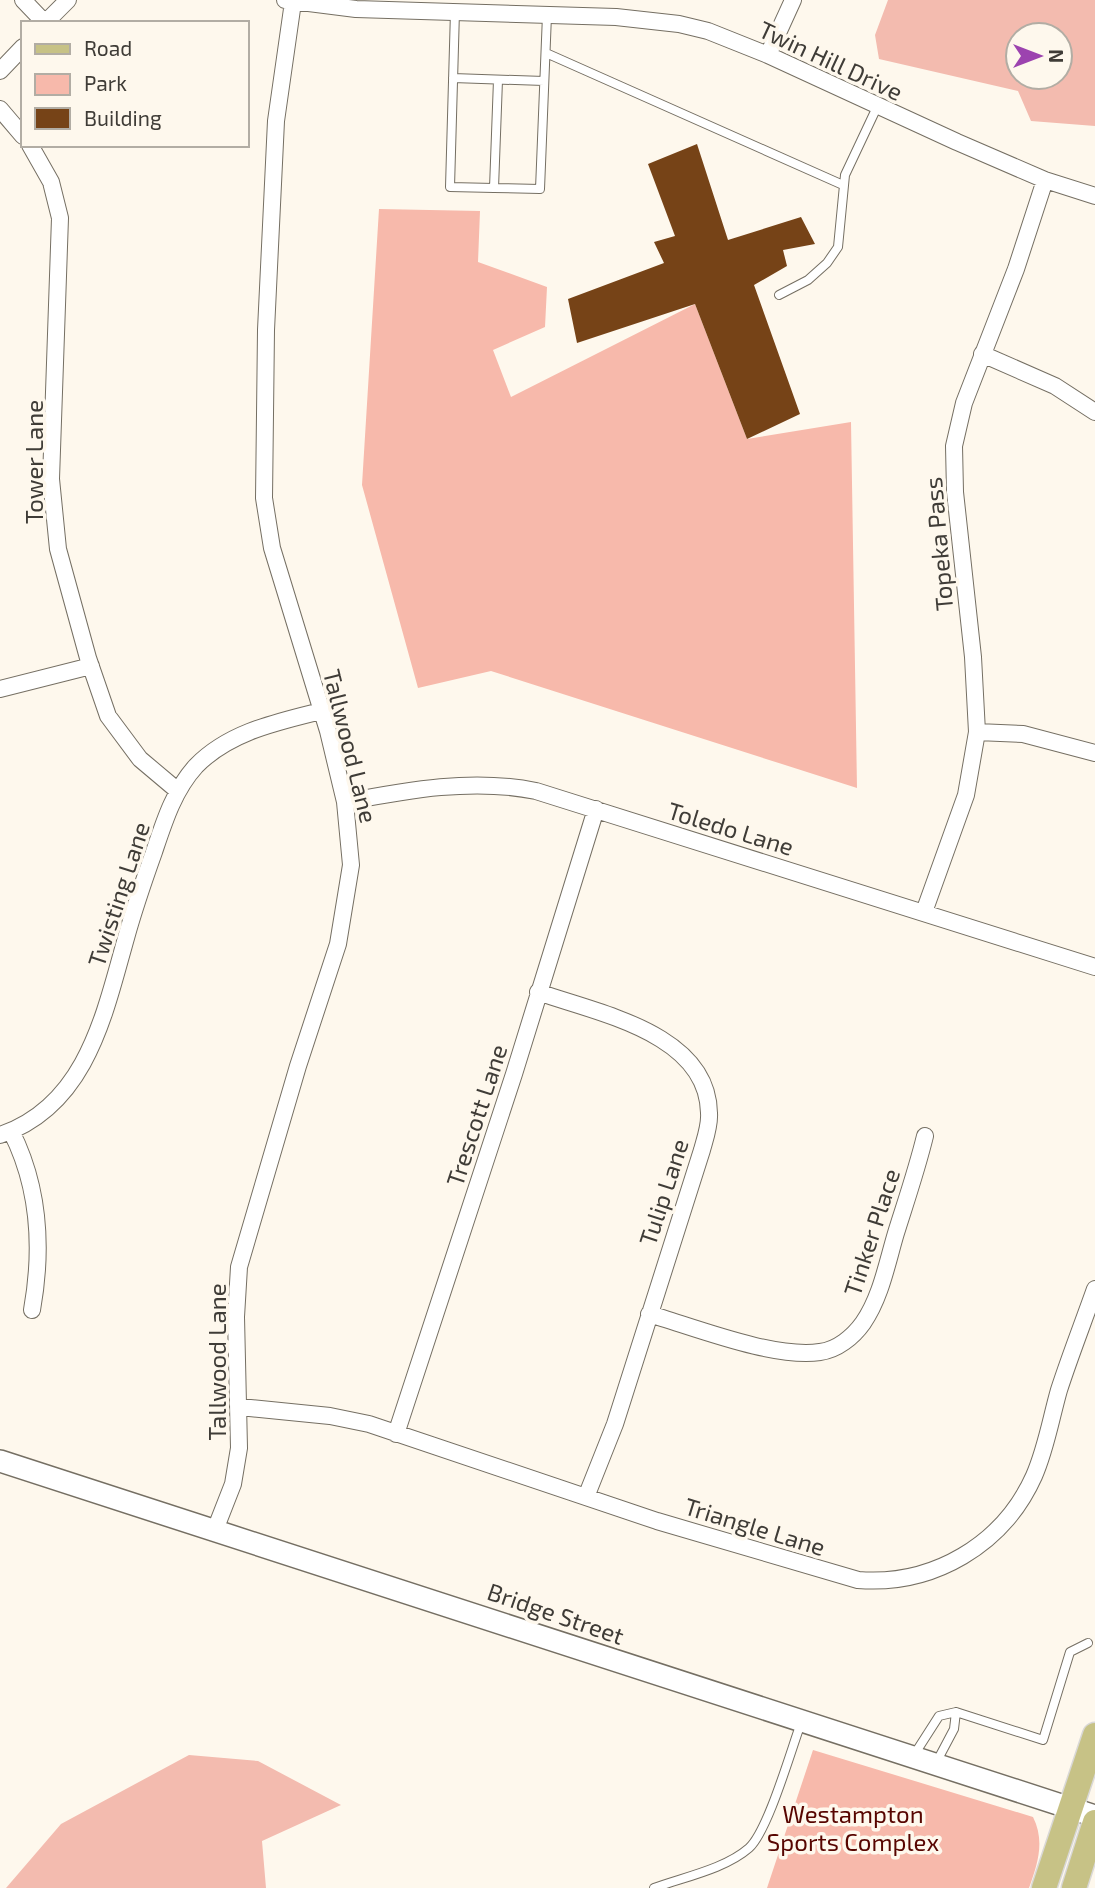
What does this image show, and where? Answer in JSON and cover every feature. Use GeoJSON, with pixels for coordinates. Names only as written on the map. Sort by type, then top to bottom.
{"type":"FeatureCollection","features":[{"type":"Feature","properties":{"kind":"main road","name":"Bridge Street"},"geometry":{"type":"LineString","coordinates":[[0,1461],[801,1723],[1095,1816]]}},
{"type":"Feature","properties":{"kind":"main road"},"geometry":{"type":"LineString","coordinates":[[1044,1888],[1095,1735]]}},
{"type":"Feature","properties":{"kind":"main road"},"geometry":{"type":"LineString","coordinates":[[1074,1888],[1095,1822]]}},
{"type":"Feature","properties":{"kind":"street"},"geometry":{"type":"LineString","coordinates":[[23,0],[43,21]]}},
{"type":"Feature","properties":{"kind":"street"},"geometry":{"type":"LineString","coordinates":[[47,21],[68,0]]}},
{"type":"Feature","properties":{"kind":"street"},"geometry":{"type":"LineString","coordinates":[[768,55],[793,0]]}},
{"type":"Feature","properties":{"kind":"street","name":"Twin Hill Drive"},"geometry":{"type":"LineString","coordinates":[[289,1],[356,9],[547,14],[647,19],[678,24],[768,55],[1045,180],[1095,196]]}},
{"type":"Feature","properties":{"kind":"street","name":"Tallwood Lane"},"geometry":{"type":"LineString","coordinates":[[215,1530],[233,1484],[239,1448],[236,1317],[239,1267],[298,1066],[338,944],[351,865],[345,802],[321,710],[272,548],[264,498],[265,330],[276,121],[289,1]]}},
{"type":"Feature","properties":{"kind":"street"},"geometry":{"type":"LineString","coordinates":[[0,71],[21,49]]}},
{"type":"Feature","properties":{"kind":"street"},"geometry":{"type":"LineString","coordinates":[[0,109],[21,134]]}},
{"type":"Feature","properties":{"kind":"street","name":"Tower Lane"},"geometry":{"type":"LineString","coordinates":[[31,147],[51,182],[60,218],[51,503],[58,549],[100,698],[118,732],[140,759],[178,791]]}},
{"type":"Feature","properties":{"kind":"street","name":"Topeka Pass"},"geometry":{"type":"LineString","coordinates":[[924,912],[965,795],[977,732],[955,492],[954,446],[964,403],[1016,269],[1045,180]]}},
{"type":"Feature","properties":{"kind":"street"},"geometry":{"type":"LineString","coordinates":[[982,354],[1055,386],[1095,412]]}},
{"type":"Feature","properties":{"kind":"street"},"geometry":{"type":"LineString","coordinates":[[0,689],[91,666]]}},
{"type":"Feature","properties":{"kind":"street","name":"Twisting Lane"},"geometry":{"type":"LineString","coordinates":[[5,1133],[52,1104],[79,1073],[97,1033],[142,886],[178,791],[198,765],[227,743],[269,724],[321,710]]}},
{"type":"Feature","properties":{"kind":"street"},"geometry":{"type":"LineString","coordinates":[[977,732],[1023,734],[1095,753]]}},
{"type":"Feature","properties":{"kind":"street","name":"Toledo Lane"},"geometry":{"type":"LineString","coordinates":[[345,802],[447,786],[490,784],[536,791],[1095,967]]}},
{"type":"Feature","properties":{"kind":"street","name":"Trescott Lane"},"geometry":{"type":"LineString","coordinates":[[396,1434],[455,1261],[596,810]]}},
{"type":"Feature","properties":{"kind":"street","name":"Tulip Lane"},"geometry":{"type":"LineString","coordinates":[[538,992],[623,1021],[669,1044],[693,1067],[707,1098],[710,1115],[702,1150],[615,1424],[586,1497]]}},
{"type":"Feature","properties":{"kind":"street"},"geometry":{"type":"LineString","coordinates":[[5,1133],[25,1162],[37,1208],[39,1244],[32,1310]]}},
{"type":"Feature","properties":{"kind":"street","name":"Tinker Place"},"geometry":{"type":"LineString","coordinates":[[649,1314],[769,1348],[803,1353],[822,1352],[838,1345],[853,1335],[864,1321],[880,1287],[925,1136]]}},
{"type":"Feature","properties":{"kind":"street","name":"Triangle Lane"},"geometry":{"type":"LineString","coordinates":[[240,1407],[349,1419],[586,1497],[858,1580],[882,1582],[947,1566],[992,1535],[1024,1494],[1034,1475],[1060,1387],[1095,1289]]}},
{"type":"Feature","properties":{"kind":"lane"},"geometry":{"type":"LineString","coordinates":[[456,11],[450,187],[540,189],[547,14]]}},
{"type":"Feature","properties":{"kind":"lane"},"geometry":{"type":"LineString","coordinates":[[546,53],[843,185]]}},
{"type":"Feature","properties":{"kind":"lane"},"geometry":{"type":"LineString","coordinates":[[453,78],[544,81]]}},
{"type":"Feature","properties":{"kind":"lane"},"geometry":{"type":"LineString","coordinates":[[494,188],[498,80]]}},
{"type":"Feature","properties":{"kind":"lane"},"geometry":{"type":"LineString","coordinates":[[779,295],[808,280],[827,263],[838,247],[843,219],[843,185],[858,143],[878,105]]}},
{"type":"Feature","properties":{"kind":"lane"},"geometry":{"type":"LineString","coordinates":[[912,1758],[939,1716],[956,1712],[1043,1740],[1070,1652],[1093,1643]]}},
{"type":"Feature","properties":{"kind":"lane"},"geometry":{"type":"LineString","coordinates":[[935,1766],[954,1729],[956,1712]]}},
{"type":"Feature","properties":{"kind":"lane"},"geometry":{"type":"LineString","coordinates":[[654,1888],[677,1884],[734,1858],[751,1847],[765,1822],[801,1723]]}},
{"type":"Feature","properties":{"kind":"green space"},"geometry":{"type":"Polygon","coordinates":[[[379,209],[480,211],[478,262],[547,287],[545,327],[493,350],[511,397],[695,304],[747,439],[851,422],[857,788],[491,671],[418,688],[362,485],[379,209]]]}},
{"type":"Feature","properties":{"kind":"green space","name":"Westampton Sports Complex"},"geometry":{"type":"Polygon","coordinates":[[[813,1750],[1033,1817],[1039,1843],[1029,1888],[767,1888],[813,1750]]]}},
{"type":"Feature","properties":{"kind":"shaded area"},"geometry":{"type":"Polygon","coordinates":[[[888,0],[1095,0],[1095,126],[1031,121],[1018,91],[1074,91],[1074,21],[1004,21],[1004,88],[879,59],[875,35],[888,0]]]}},
{"type":"Feature","properties":{"kind":"shaded area"},"geometry":{"type":"Polygon","coordinates":[[[189,1755],[258,1761],[341,1805],[262,1841],[266,1888],[6,1888],[61,1824],[189,1755]]]}},
{"type":"Feature","properties":{"kind":"building"},"geometry":{"type":"Polygon","coordinates":[[[697,144],[728,240],[801,217],[815,244],[783,250],[787,266],[754,285],[800,414],[747,439],[695,304],[577,343],[568,299],[664,263],[654,242],[675,236],[648,164],[697,144]]]}}]}
